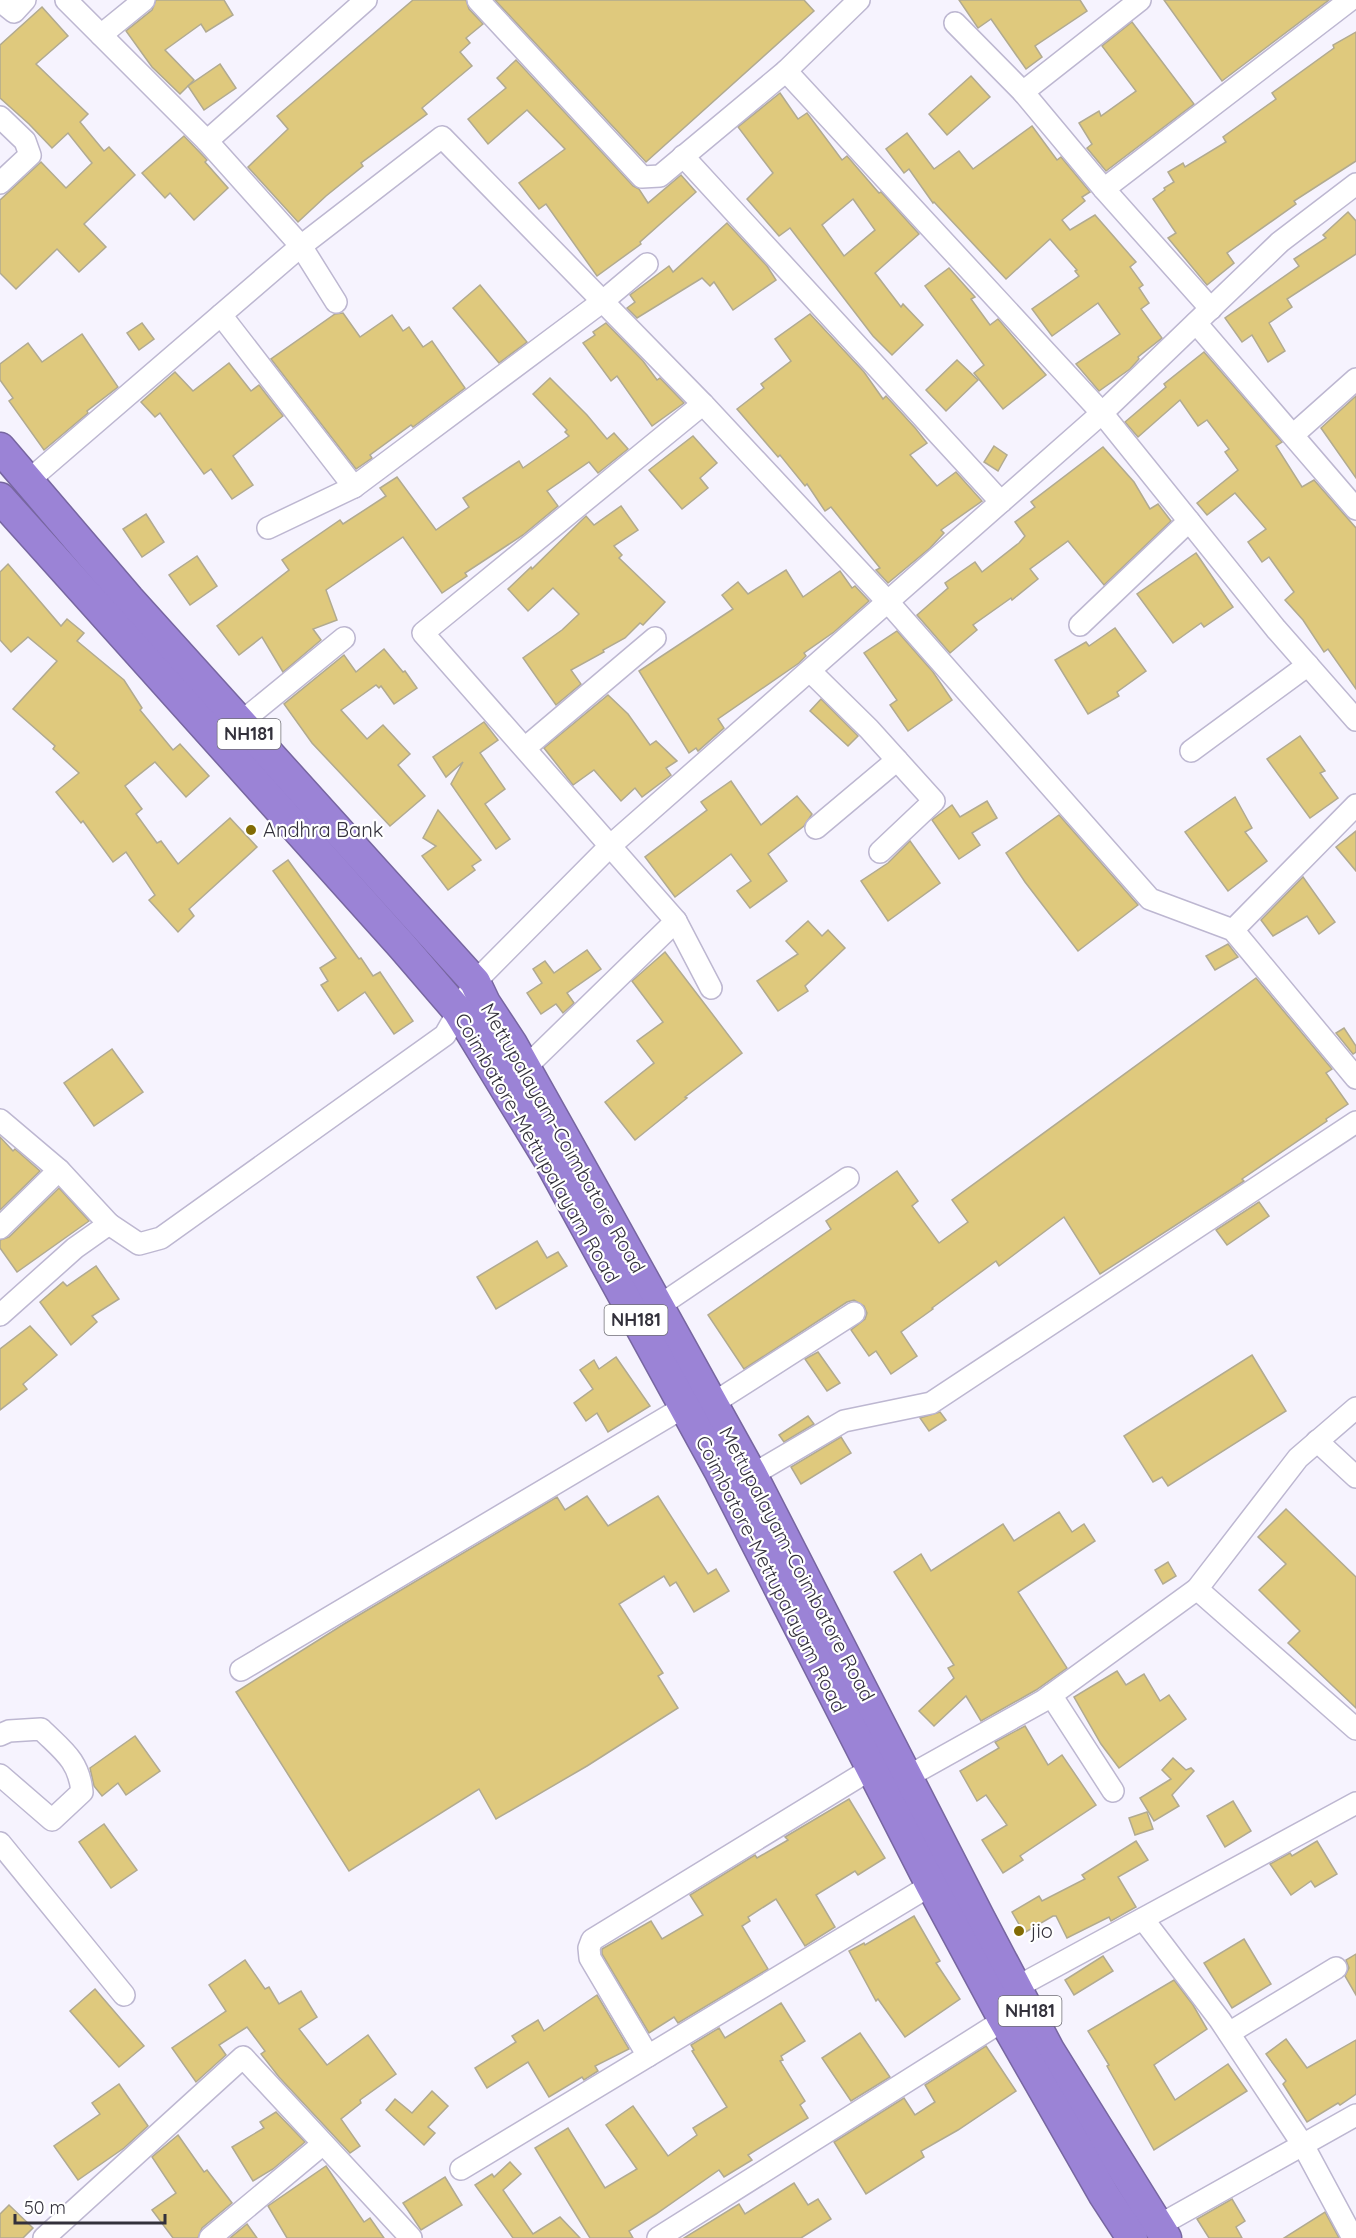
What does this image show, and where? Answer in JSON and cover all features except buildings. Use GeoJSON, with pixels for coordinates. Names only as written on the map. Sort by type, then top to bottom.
{"type":"FeatureCollection","features":[{"type":"Feature","properties":{"kind":"highway","name":"Mettupalayam-Coimbatore Road"},"geometry":{"type":"LineString","coordinates":[[0,448],[129,599],[475,982],[659,1306],[698,1406],[752,1475],[979,1917],[1011,2005],[1140,2234]]}},
{"type":"Feature","properties":{"kind":"highway","name":"Coimbatore-Mettupalayam Road"},"geometry":{"type":"LineString","coordinates":[[0,498],[458,1011],[698,1406],[719,1470],[931,1885],[1011,2005]]}},
{"type":"Feature","properties":{"kind":"street"},"geometry":{"type":"LineString","coordinates":[[0,1],[14,12],[25,0]]}},
{"type":"Feature","properties":{"kind":"street"},"geometry":{"type":"LineString","coordinates":[[66,0],[207,141],[301,246],[336,302]]}},
{"type":"Feature","properties":{"kind":"street"},"geometry":{"type":"LineString","coordinates":[[101,35],[144,0]]}},
{"type":"Feature","properties":{"kind":"street"},"geometry":{"type":"LineString","coordinates":[[207,141],[366,0]]}},
{"type":"Feature","properties":{"kind":"street"},"geometry":{"type":"LineString","coordinates":[[478,0],[642,177],[660,176],[786,71],[859,0]]}},
{"type":"Feature","properties":{"kind":"street"},"geometry":{"type":"LineString","coordinates":[[1023,92],[1140,0]]}},
{"type":"Feature","properties":{"kind":"street"},"geometry":{"type":"LineString","coordinates":[[1104,189],[1350,0]]}},
{"type":"Feature","properties":{"kind":"street"},"geometry":{"type":"LineString","coordinates":[[955,23],[1023,92],[1104,189],[1293,435],[1356,509]]}},
{"type":"Feature","properties":{"kind":"street"},"geometry":{"type":"LineString","coordinates":[[786,71],[1102,413],[1308,665],[1356,720]]}},
{"type":"Feature","properties":{"kind":"street"},"geometry":{"type":"LineString","coordinates":[[0,117],[25,141],[30,154],[0,183]]}},
{"type":"Feature","properties":{"kind":"street"},"geometry":{"type":"LineString","coordinates":[[28,481],[301,246],[442,137],[703,404],[888,602],[1150,899],[1233,930],[1356,1078]]}},
{"type":"Feature","properties":{"kind":"street"},"geometry":{"type":"LineString","coordinates":[[683,156],[1001,502]]}},
{"type":"Feature","properties":{"kind":"street"},"geometry":{"type":"LineString","coordinates":[[0,1120],[59,1170],[110,1224],[139,1244],[161,1238],[445,1035],[475,982],[610,846],[1102,413],[1280,242],[1356,184]]}},
{"type":"Feature","properties":{"kind":"street"},"geometry":{"type":"LineString","coordinates":[[268,528],[354,488],[603,301],[647,264]]}},
{"type":"Feature","properties":{"kind":"street"},"geometry":{"type":"LineString","coordinates":[[221,315],[354,488]]}},
{"type":"Feature","properties":{"kind":"street"},"geometry":{"type":"LineString","coordinates":[[1293,435],[1356,379]]}},
{"type":"Feature","properties":{"kind":"street"},"geometry":{"type":"LineString","coordinates":[[703,404],[423,633],[676,921],[711,988]]}},
{"type":"Feature","properties":{"kind":"street"},"geometry":{"type":"LineString","coordinates":[[1080,625],[1189,521]]}},
{"type":"Feature","properties":{"kind":"street"},"geometry":{"type":"LineString","coordinates":[[240,723],[344,638]]}},
{"type":"Feature","properties":{"kind":"street"},"geometry":{"type":"LineString","coordinates":[[525,748],[655,638]]}},
{"type":"Feature","properties":{"kind":"street"},"geometry":{"type":"LineString","coordinates":[[1191,751],[1308,665]]}},
{"type":"Feature","properties":{"kind":"street"},"geometry":{"type":"LineString","coordinates":[[810,671],[869,729],[934,801],[880,852]]}},
{"type":"Feature","properties":{"kind":"street"},"geometry":{"type":"LineString","coordinates":[[816,828],[897,760]]}},
{"type":"Feature","properties":{"kind":"street"},"geometry":{"type":"LineString","coordinates":[[1233,930],[1356,805]]}},
{"type":"Feature","properties":{"kind":"street"},"geometry":{"type":"LineString","coordinates":[[525,1068],[676,921]]}},
{"type":"Feature","properties":{"kind":"street"},"geometry":{"type":"LineString","coordinates":[[752,1475],[844,1421],[931,1403],[1356,1122]]}},
{"type":"Feature","properties":{"kind":"street"},"geometry":{"type":"LineString","coordinates":[[0,1228],[59,1170]]}},
{"type":"Feature","properties":{"kind":"street"},"geometry":{"type":"LineString","coordinates":[[659,1306],[848,1178]]}},
{"type":"Feature","properties":{"kind":"street"},"geometry":{"type":"LineString","coordinates":[[0,1315],[75,1248],[110,1224]]}},
{"type":"Feature","properties":{"kind":"street"},"geometry":{"type":"LineString","coordinates":[[241,1670],[698,1406],[854,1312]]}},
{"type":"Feature","properties":{"kind":"street"},"geometry":{"type":"LineString","coordinates":[[906,1777],[1051,1695],[1197,1589],[1298,1458],[1356,1408]]}},
{"type":"Feature","properties":{"kind":"street"},"geometry":{"type":"LineString","coordinates":[[1317,1442],[1356,1477]]}},
{"type":"Feature","properties":{"kind":"street"},"geometry":{"type":"LineString","coordinates":[[1197,1589],[1356,1729]]}},
{"type":"Feature","properties":{"kind":"street"},"geometry":{"type":"LineString","coordinates":[[1051,1695],[1113,1791]]}},
{"type":"Feature","properties":{"kind":"street"},"geometry":{"type":"LineString","coordinates":[[0,1736],[9,1731],[41,1729],[74,1761],[81,1778],[82,1792],[52,1820],[0,1775]]}},
{"type":"Feature","properties":{"kind":"street"},"geometry":{"type":"LineString","coordinates":[[648,2056],[590,1958],[589,1948],[592,1940],[871,1769]]}},
{"type":"Feature","properties":{"kind":"street"},"geometry":{"type":"LineString","coordinates":[[658,2238],[1143,1919],[1356,1803]]}},
{"type":"Feature","properties":{"kind":"street"},"geometry":{"type":"LineString","coordinates":[[0,1843],[124,1995]]}},
{"type":"Feature","properties":{"kind":"street"},"geometry":{"type":"LineString","coordinates":[[461,2169],[931,1885]]}},
{"type":"Feature","properties":{"kind":"street"},"geometry":{"type":"LineString","coordinates":[[1143,1919],[1228,2033],[1303,2145],[1353,2238]]}},
{"type":"Feature","properties":{"kind":"street"},"geometry":{"type":"LineString","coordinates":[[1228,2033],[1335,1968]]}},
{"type":"Feature","properties":{"kind":"street"},"geometry":{"type":"LineString","coordinates":[[56,2233],[243,2057],[402,2235]]}},
{"type":"Feature","properties":{"kind":"street"},"geometry":{"type":"LineString","coordinates":[[1140,2234],[1356,2115]]}},
{"type":"Feature","properties":{"kind":"street"},"geometry":{"type":"LineString","coordinates":[[210,2238],[323,2144]]}},
{"type":"Feature","properties":{"kind":"place","name":"Andhra Bank"},"geometry":{"type":"Point","coordinates":[251,830]}},
{"type":"Feature","properties":{"kind":"place","name":"jio"},"geometry":{"type":"Point","coordinates":[1019,1931]}}]}
